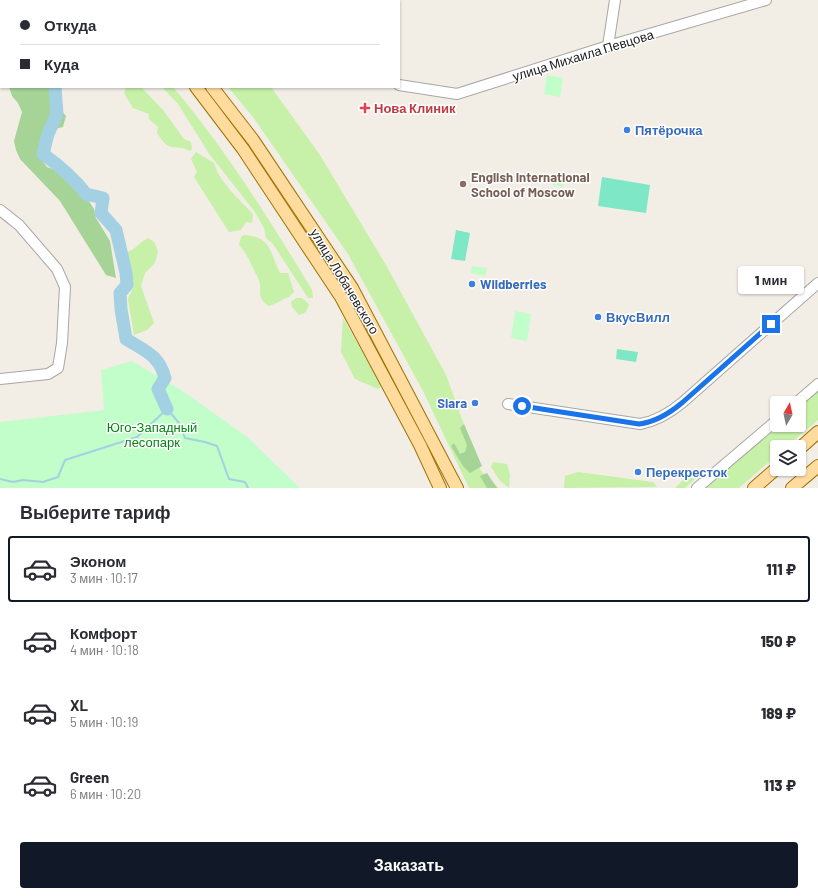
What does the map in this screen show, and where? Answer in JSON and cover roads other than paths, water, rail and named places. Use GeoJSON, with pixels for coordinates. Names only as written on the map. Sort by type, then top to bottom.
{"type":"FeatureCollection","features":[{"type":"Feature","properties":{"kind":"main road","name":"улица Лобачевского"},"geometry":{"type":"LineString","coordinates":[[197,88],[242,149],[341,297],[420,445],[440,488]]}},
{"type":"Feature","properties":{"kind":"main road","name":"улица Лобачевского"},"geometry":{"type":"LineString","coordinates":[[213,88],[253,140],[352,288],[457,488]]}},
{"type":"Feature","properties":{"kind":"main road"},"geometry":{"type":"LineString","coordinates":[[806,443],[818,432]]}},
{"type":"Feature","properties":{"kind":"main road"},"geometry":{"type":"LineString","coordinates":[[792,488],[818,466]]}},
{"type":"Feature","properties":{"kind":"main road"},"geometry":{"type":"LineString","coordinates":[[754,488],[770,474]]}},
{"type":"Feature","properties":{"kind":"street"},"geometry":{"type":"LineString","coordinates":[[608,46],[615,0]]}},
{"type":"Feature","properties":{"kind":"street","name":"улица Михаила Певцова"},"geometry":{"type":"LineString","coordinates":[[400,86],[458,94],[608,46],[766,0]]}},
{"type":"Feature","properties":{"kind":"street"},"geometry":{"type":"LineString","coordinates":[[0,210],[27,234],[57,269],[65,287],[62,343],[58,368],[48,374],[0,378]]}},
{"type":"Feature","properties":{"kind":"street"},"geometry":{"type":"LineString","coordinates":[[508,404],[639,424],[653,422],[671,412],[683,402],[818,283]]}},
{"type":"Feature","properties":{"kind":"street"},"geometry":{"type":"LineString","coordinates":[[804,396],[818,384]]}},
{"type":"Feature","properties":{"kind":"street"},"geometry":{"type":"LineString","coordinates":[[700,488],[770,426]]}},
{"type":"Feature","properties":{"kind":"waterway"},"geometry":{"type":"LineString","coordinates":[[55,88],[57,114],[48,134],[43,154],[66,172],[86,194],[103,198],[101,213],[116,230],[126,273],[127,285],[120,293],[126,339],[150,354],[159,364],[165,378],[158,389],[167,409]]}},
{"type":"Feature","properties":{"kind":"waterway"},"geometry":{"type":"LineString","coordinates":[[0,479],[13,482],[23,480],[43,482],[58,477],[65,460],[137,437],[167,409],[179,423],[185,438],[217,446],[229,479],[245,482],[248,488]]}},
{"type":"Feature","properties":{"kind":"place","name":"Нова Клиник"},"geometry":{"type":"Point","coordinates":[365,108]}},
{"type":"Feature","properties":{"kind":"place","name":"Пятёрочка"},"geometry":{"type":"Point","coordinates":[627,130]}},
{"type":"Feature","properties":{"kind":"place","name":"English International School of Moscow"},"geometry":{"type":"Point","coordinates":[463,184]}},
{"type":"Feature","properties":{"kind":"place","name":"Wildberries"},"geometry":{"type":"Point","coordinates":[472,284]}},
{"type":"Feature","properties":{"kind":"place","name":"ВкусВилл"},"geometry":{"type":"Point","coordinates":[598,317]}},
{"type":"Feature","properties":{"kind":"place","name":"Siara"},"geometry":{"type":"Point","coordinates":[475,403]}},
{"type":"Feature","properties":{"kind":"place","name":"Перекресток"},"geometry":{"type":"Point","coordinates":[638,472]}},
{"type":"Feature","properties":{"kind":"park label","name":"Юго-Западный лесопарк"},"geometry":{"type":"Point","coordinates":[152,434]}}]}
